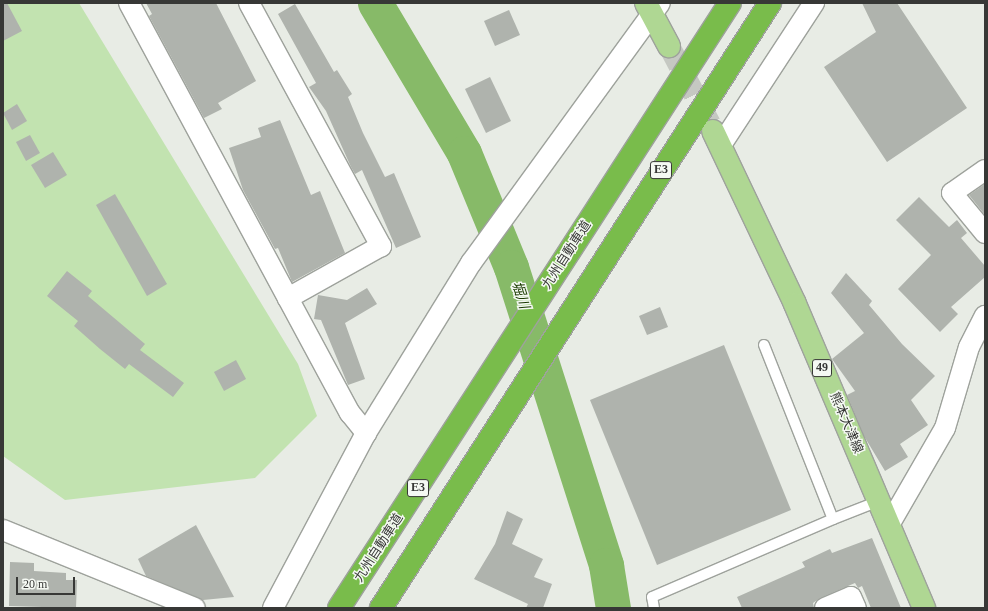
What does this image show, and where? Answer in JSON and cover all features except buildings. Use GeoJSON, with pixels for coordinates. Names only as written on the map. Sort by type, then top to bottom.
{"type":"FeatureCollection","features":[{"type":"Feature","properties":{"kind":"highway","name":"九州自動車道"},"geometry":{"type":"LineString","coordinates":[[339,608],[730,3]]}},
{"type":"Feature","properties":{"kind":"highway","name":"E3"},"geometry":{"type":"LineString","coordinates":[[381,608],[770,3]]}},
{"type":"Feature","properties":{"kind":"main road"},"geometry":{"type":"LineString","coordinates":[[653,7],[669,46]]}},
{"type":"Feature","properties":{"kind":"main road","name":"熊本大津線"},"geometry":{"type":"LineString","coordinates":[[717,138],[795,304],[924,608]]}},
{"type":"Feature","properties":{"kind":"street"},"geometry":{"type":"LineString","coordinates":[[129,3],[350,413],[366,433]]}},
{"type":"Feature","properties":{"kind":"street"},"geometry":{"type":"LineString","coordinates":[[249,3],[381,246],[288,298]]}},
{"type":"Feature","properties":{"kind":"street"},"geometry":{"type":"LineString","coordinates":[[717,138],[814,3]]}},
{"type":"Feature","properties":{"kind":"street"},"geometry":{"type":"LineString","coordinates":[[279,606],[366,433],[472,263],[508,209],[653,7]]}},
{"type":"Feature","properties":{"kind":"street"},"geometry":{"type":"LineString","coordinates":[[985,170],[952,193],[985,232]]}},
{"type":"Feature","properties":{"kind":"street"},"geometry":{"type":"LineString","coordinates":[[889,525],[945,428],[969,347],[985,316]]}},
{"type":"Feature","properties":{"kind":"street"},"geometry":{"type":"LineString","coordinates":[[3,530],[195,608]]}},
{"type":"Feature","properties":{"kind":"street"},"geometry":{"type":"LineString","coordinates":[[825,608],[851,597],[856,608]]}},
{"type":"Feature","properties":{"kind":"lane"},"geometry":{"type":"LineString","coordinates":[[764,345],[833,519]]}},
{"type":"Feature","properties":{"kind":"lane"},"geometry":{"type":"LineString","coordinates":[[654,608],[652,597],[878,501]]}},
{"type":"Feature","properties":{"kind":"green space"},"geometry":{"type":"Polygon","coordinates":[[[3,3],[79,3],[298,364],[317,416],[255,478],[65,500],[3,456],[3,3]]]}},
{"type":"Feature","properties":{"kind":"waterway","name":"堀川"},"geometry":{"type":"LineString","coordinates":[[375,3],[464,153],[511,267],[606,565],[613,608]]}},
{"type":"Feature","properties":{"kind":"tunnel"},"geometry":{"type":"LineString","coordinates":[[669,46],[710,124]]}}]}
